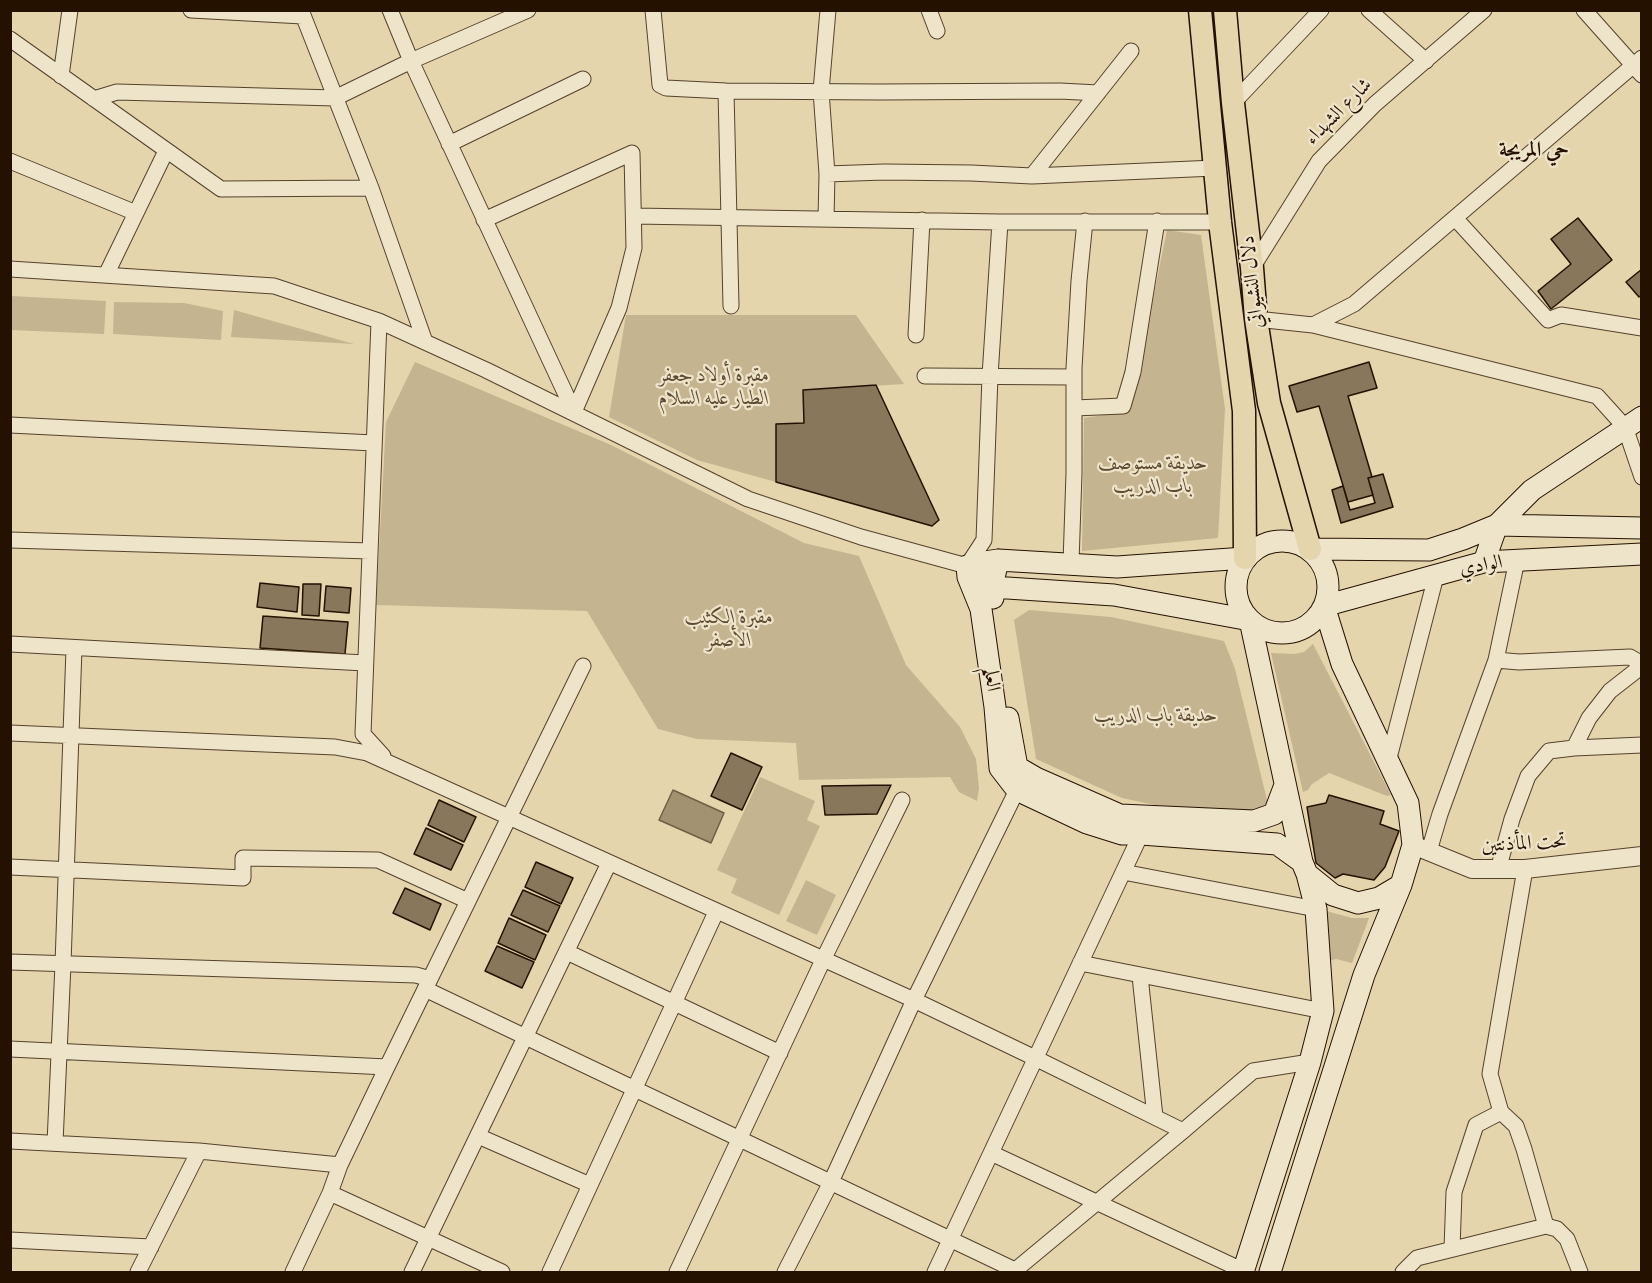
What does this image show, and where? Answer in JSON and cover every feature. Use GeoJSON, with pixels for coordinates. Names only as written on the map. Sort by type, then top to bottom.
{"type":"FeatureCollection","features":[{"type":"Feature","properties":{"kind":"main road"},"geometry":{"type":"LineString","coordinates":[[1200,10],[1220,222],[1244,411],[1245,558]]}},
{"type":"Feature","properties":{"kind":"main road","name":"دلال النشيواتي"},"geometry":{"type":"LineString","coordinates":[[1225,10],[1256,320],[1269,403],[1310,549]]}},
{"type":"Feature","properties":{"kind":"main road"},"geometry":{"type":"LineString","coordinates":[[1310,549],[1429,550],[1463,539],[1497,525],[1532,490],[1633,422]]}},
{"type":"Feature","properties":{"kind":"main road"},"geometry":{"type":"LineString","coordinates":[[1484,562],[1497,525]]}},
{"type":"Feature","properties":{"kind":"main road","name":"الوادي"},"geometry":{"type":"LineString","coordinates":[[1497,525],[1641,528]]}},
{"type":"Feature","properties":{"kind":"main road"},"geometry":{"type":"LineString","coordinates":[[1283,540],[1297,542],[1310,549],[1321,560],[1328,575],[1329,591],[1316,619],[1304,628],[1276,633],[1250,620],[1237,596],[1237,576],[1245,558],[1256,548],[1269,542],[1283,540]]}},
{"type":"Feature","properties":{"kind":"main road","name":"الوادي"},"geometry":{"type":"LineString","coordinates":[[1324,606],[1484,562],[1641,554]]}},
{"type":"Feature","properties":{"kind":"main road"},"geometry":{"type":"LineString","coordinates":[[967,566],[998,560],[1117,567],[1245,558]]}},
{"type":"Feature","properties":{"kind":"main road","name":"العلم"},"geometry":{"type":"LineString","coordinates":[[998,560],[992,587],[1006,709],[1017,767],[1017,790]]}},
{"type":"Feature","properties":{"kind":"main road"},"geometry":{"type":"LineString","coordinates":[[967,566],[992,587],[1114,595],[1250,620]]}},
{"type":"Feature","properties":{"kind":"main road","name":"العلم"},"geometry":{"type":"LineString","coordinates":[[967,566],[968,577],[981,609],[995,707],[1000,768],[1017,790]]}},
{"type":"Feature","properties":{"kind":"main road"},"geometry":{"type":"LineString","coordinates":[[1270,1272],[1364,975],[1401,885],[1421,848],[1408,803],[1342,664],[1324,606]]}},
{"type":"Feature","properties":{"kind":"main road"},"geometry":{"type":"LineString","coordinates":[[1243,1272],[1310,1062],[1323,1011],[1316,909],[1285,785],[1250,620]]}},
{"type":"Feature","properties":{"kind":"main road"},"geometry":{"type":"LineString","coordinates":[[1017,767],[1036,778],[1120,815],[1254,821],[1274,814],[1285,785]]}},
{"type":"Feature","properties":{"kind":"main road"},"geometry":{"type":"LineString","coordinates":[[1017,790],[1087,823],[1122,834],[1277,844],[1333,895],[1358,903],[1379,898],[1401,885]]}},
{"type":"Feature","properties":{"kind":"street"},"geometry":{"type":"LineString","coordinates":[[61,76],[70,10]]}},
{"type":"Feature","properties":{"kind":"street"},"geometry":{"type":"LineString","coordinates":[[191,10],[302,13],[370,188],[424,342]]}},
{"type":"Feature","properties":{"kind":"street"},"geometry":{"type":"LineString","coordinates":[[390,10],[411,61],[574,412]]}},
{"type":"Feature","properties":{"kind":"street"},"geometry":{"type":"LineString","coordinates":[[94,99],[117,92],[335,98],[411,61],[528,10]]}},
{"type":"Feature","properties":{"kind":"street"},"geometry":{"type":"LineString","coordinates":[[653,10],[660,85],[666,88],[726,91],[1098,93]]}},
{"type":"Feature","properties":{"kind":"street"},"geometry":{"type":"LineString","coordinates":[[826,219],[826,174],[820,91],[828,10]]}},
{"type":"Feature","properties":{"kind":"street"},"geometry":{"type":"LineString","coordinates":[[929,10],[937,31]]}},
{"type":"Feature","properties":{"kind":"street"},"geometry":{"type":"LineString","coordinates":[[1233,103],[1322,10]]}},
{"type":"Feature","properties":{"kind":"street"},"geometry":{"type":"LineString","coordinates":[[1368,10],[1426,61]]}},
{"type":"Feature","properties":{"kind":"street","name":"شارع الشهداء"},"geometry":{"type":"LineString","coordinates":[[1252,268],[1319,161],[1375,104],[1484,10]]}},
{"type":"Feature","properties":{"kind":"street"},"geometry":{"type":"LineString","coordinates":[[1312,325],[1354,304],[1638,66],[1584,10]]}},
{"type":"Feature","properties":{"kind":"street"},"geometry":{"type":"LineString","coordinates":[[10,39],[220,189],[370,188]]}},
{"type":"Feature","properties":{"kind":"street"},"geometry":{"type":"LineString","coordinates":[[1032,176],[1131,51]]}},
{"type":"Feature","properties":{"kind":"street"},"geometry":{"type":"LineString","coordinates":[[449,144],[583,79]]}},
{"type":"Feature","properties":{"kind":"street"},"geometry":{"type":"LineString","coordinates":[[726,91],[731,306]]}},
{"type":"Feature","properties":{"kind":"street"},"geometry":{"type":"LineString","coordinates":[[106,275],[166,151]]}},
{"type":"Feature","properties":{"kind":"street"},"geometry":{"type":"LineString","coordinates":[[484,220],[632,153],[634,248],[619,308],[574,412]]}},
{"type":"Feature","properties":{"kind":"street"},"geometry":{"type":"LineString","coordinates":[[10,161],[136,213]]}},
{"type":"Feature","properties":{"kind":"street"},"geometry":{"type":"LineString","coordinates":[[826,174],[884,172],[1032,176],[1215,168]]}},
{"type":"Feature","properties":{"kind":"street"},"geometry":{"type":"LineString","coordinates":[[634,216],[1000,222],[1220,222]]}},
{"type":"Feature","properties":{"kind":"street"},"geometry":{"type":"LineString","coordinates":[[1455,218],[1548,320],[1561,315],[1641,328]]}},
{"type":"Feature","properties":{"kind":"street"},"geometry":{"type":"LineString","coordinates":[[916,335],[922,220]]}},
{"type":"Feature","properties":{"kind":"street"},"geometry":{"type":"LineString","coordinates":[[1071,563],[1074,377],[1085,221]]}},
{"type":"Feature","properties":{"kind":"street"},"geometry":{"type":"LineString","coordinates":[[1074,408],[1123,406],[1133,372],[1157,221]]}},
{"type":"Feature","properties":{"kind":"street"},"geometry":{"type":"LineString","coordinates":[[10,269],[274,286],[379,321],[574,412],[748,499],[861,537],[967,566],[984,540],[990,376],[1000,222]]}},
{"type":"Feature","properties":{"kind":"street"},"geometry":{"type":"LineString","coordinates":[[1256,320],[1312,325],[1597,396],[1633,422],[1641,477]]}},
{"type":"Feature","properties":{"kind":"street"},"geometry":{"type":"LineString","coordinates":[[379,321],[363,734],[388,762]]}},
{"type":"Feature","properties":{"kind":"street"},"geometry":{"type":"LineString","coordinates":[[926,376],[1074,377]]}},
{"type":"Feature","properties":{"kind":"street"},"geometry":{"type":"LineString","coordinates":[[10,426],[374,443]]}},
{"type":"Feature","properties":{"kind":"street"},"geometry":{"type":"LineString","coordinates":[[10,540],[370,552]]}},
{"type":"Feature","properties":{"kind":"street"},"geometry":{"type":"LineString","coordinates":[[1421,848],[1440,814],[1496,660],[1517,560]]}},
{"type":"Feature","properties":{"kind":"street"},"geometry":{"type":"LineString","coordinates":[[1388,762],[1436,576]]}},
{"type":"Feature","properties":{"kind":"street"},"geometry":{"type":"LineString","coordinates":[[10,644],[365,663]]}},
{"type":"Feature","properties":{"kind":"street"},"geometry":{"type":"LineString","coordinates":[[55,1143],[74,648]]}},
{"type":"Feature","properties":{"kind":"street"},"geometry":{"type":"LineString","coordinates":[[1496,660],[1520,662],[1630,657],[1641,665],[1610,691],[1589,718],[1574,748]]}},
{"type":"Feature","properties":{"kind":"street"},"geometry":{"type":"LineString","coordinates":[[293,1272],[330,1193],[340,1165],[583,666]]}},
{"type":"Feature","properties":{"kind":"street"},"geometry":{"type":"LineString","coordinates":[[10,733],[335,747],[367,753],[914,1000],[1183,1131]]}},
{"type":"Feature","properties":{"kind":"street"},"geometry":{"type":"LineString","coordinates":[[1498,870],[1512,819],[1528,776],[1549,751],[1641,745]]}},
{"type":"Feature","properties":{"kind":"street"},"geometry":{"type":"LineString","coordinates":[[785,1272],[831,1182],[914,1000],[1017,790]]}},
{"type":"Feature","properties":{"kind":"street"},"geometry":{"type":"LineString","coordinates":[[677,1272],[902,800]]}},
{"type":"Feature","properties":{"kind":"street"},"geometry":{"type":"LineString","coordinates":[[935,1272],[1141,834]]}},
{"type":"Feature","properties":{"kind":"street","name":"تحت المأذنتين"},"geometry":{"type":"LineString","coordinates":[[1421,848],[1472,869],[1498,870],[1641,856]]}},
{"type":"Feature","properties":{"kind":"street"},"geometry":{"type":"LineString","coordinates":[[10,867],[243,878],[243,858],[378,860],[468,901]]}},
{"type":"Feature","properties":{"kind":"street"},"geometry":{"type":"LineString","coordinates":[[412,1272],[609,863]]}},
{"type":"Feature","properties":{"kind":"street"},"geometry":{"type":"LineString","coordinates":[[1525,869],[1490,1074],[1501,1112],[1516,1126],[1546,1226]]}},
{"type":"Feature","properties":{"kind":"street"},"geometry":{"type":"LineString","coordinates":[[1123,872],[1316,909]]}},
{"type":"Feature","properties":{"kind":"street"},"geometry":{"type":"LineString","coordinates":[[550,1272],[716,912]]}},
{"type":"Feature","properties":{"kind":"street"},"geometry":{"type":"LineString","coordinates":[[567,952],[780,1053]]}},
{"type":"Feature","properties":{"kind":"street"},"geometry":{"type":"LineString","coordinates":[[10,962],[416,975],[427,984],[525,1037],[1016,1272],[1253,1071],[1310,1062]]}},
{"type":"Feature","properties":{"kind":"street"},"geometry":{"type":"LineString","coordinates":[[1080,963],[1323,1011]]}},
{"type":"Feature","properties":{"kind":"street"},"geometry":{"type":"LineString","coordinates":[[1140,976],[1155,1117]]}},
{"type":"Feature","properties":{"kind":"street"},"geometry":{"type":"LineString","coordinates":[[10,1049],[387,1067]]}},
{"type":"Feature","properties":{"kind":"street"},"geometry":{"type":"LineString","coordinates":[[1452,1249],[1454,1192],[1476,1125],[1501,1112]]}},
{"type":"Feature","properties":{"kind":"street"},"geometry":{"type":"LineString","coordinates":[[478,1136],[590,1185]]}},
{"type":"Feature","properties":{"kind":"street"},"geometry":{"type":"LineString","coordinates":[[10,1141],[200,1151],[340,1165]]}},
{"type":"Feature","properties":{"kind":"street"},"geometry":{"type":"LineString","coordinates":[[138,1272],[200,1151]]}},
{"type":"Feature","properties":{"kind":"street"},"geometry":{"type":"LineString","coordinates":[[991,1153],[1243,1272]]}},
{"type":"Feature","properties":{"kind":"street"},"geometry":{"type":"LineString","coordinates":[[330,1193],[502,1272]]}},
{"type":"Feature","properties":{"kind":"street"},"geometry":{"type":"LineString","coordinates":[[1403,1272],[1417,1258],[1546,1226],[1557,1229],[1567,1239],[1580,1272]]}},
{"type":"Feature","properties":{"kind":"street"},"geometry":{"type":"LineString","coordinates":[[10,1240],[151,1247]]}},
{"type":"Feature","properties":{"kind":"green space","name":"حديقة مستوصف باب الدريب"},"geometry":{"type":"Polygon","coordinates":[[[1167,230],[1201,235],[1225,409],[1218,538],[1082,551],[1084,418],[1130,411],[1167,230]]]}},
{"type":"Feature","properties":{"kind":"green space"},"geometry":{"type":"Polygon","coordinates":[[[11,296],[106,301],[104,334],[11,330],[11,296]]]}},
{"type":"Feature","properties":{"kind":"green space"},"geometry":{"type":"Polygon","coordinates":[[[114,302],[184,303],[223,311],[221,340],[113,334],[114,302]]]}},
{"type":"Feature","properties":{"kind":"green space"},"geometry":{"type":"Polygon","coordinates":[[[234,310],[354,344],[231,337],[234,310]]]}},
{"type":"Feature","properties":{"kind":"green space","name":"مقبرة أولاد جعفر الطيار عليه السلام"},"geometry":{"type":"Polygon","coordinates":[[[626,315],[856,315],[904,384],[804,390],[804,423],[776,425],[776,482],[697,460],[609,417],[626,315]]]}},
{"type":"Feature","properties":{"kind":"green space","name":"مقبرة الكثيب الأصفر"},"geometry":{"type":"Polygon","coordinates":[[[415,362],[611,445],[804,543],[859,556],[906,665],[960,727],[976,759],[979,788],[977,801],[959,792],[950,777],[799,780],[796,743],[697,739],[658,729],[587,611],[376,605],[386,422],[415,362]]]}},
{"type":"Feature","properties":{"kind":"green space","name":"حديقة باب الدريب"},"geometry":{"type":"Polygon","coordinates":[[[1029,610],[1111,617],[1224,641],[1235,669],[1268,804],[1259,812],[1155,805],[1122,798],[1036,759],[1014,620],[1029,610]]]}},
{"type":"Feature","properties":{"kind":"green space"},"geometry":{"type":"Polygon","coordinates":[[[1313,644],[1391,795],[1387,796],[1329,773],[1303,792],[1271,653],[1295,654],[1304,652],[1313,644]]]}},
{"type":"Feature","properties":{"kind":"green space"},"geometry":{"type":"Polygon","coordinates":[[[760,777],[815,801],[807,820],[820,826],[779,915],[731,893],[737,879],[717,870],[760,777]]]}},
{"type":"Feature","properties":{"kind":"green space"},"geometry":{"type":"Polygon","coordinates":[[[806,880],[836,895],[817,935],[786,921],[806,880]]]}},
{"type":"Feature","properties":{"kind":"green space"},"geometry":{"type":"Polygon","coordinates":[[[1326,911],[1352,918],[1369,918],[1352,963],[1336,959],[1328,961],[1326,911]]]}},
{"type":"Feature","properties":{"kind":"shaded area"},"geometry":{"type":"Polygon","coordinates":[[[673,790],[724,813],[711,843],[659,820],[673,790]]]}},
{"type":"Feature","properties":{"kind":"building"},"geometry":{"type":"Polygon","coordinates":[[[1578,218],[1612,260],[1551,309],[1538,291],[1571,264],[1551,239],[1578,218]]]}},
{"type":"Feature","properties":{"kind":"building"},"geometry":{"type":"Polygon","coordinates":[[[1642,269],[1642,295],[1639,297],[1626,282],[1642,269]]]}},
{"type":"Feature","properties":{"kind":"building"},"geometry":{"type":"Polygon","coordinates":[[[1369,362],[1377,388],[1348,396],[1372,477],[1368,478],[1373,495],[1348,502],[1319,406],[1297,412],[1289,386],[1369,362]]]}},
{"type":"Feature","properties":{"kind":"building"},"geometry":{"type":"Polygon","coordinates":[[[876,385],[939,520],[932,526],[776,482],[776,424],[804,423],[803,390],[876,385]]]}},
{"type":"Feature","properties":{"kind":"building"},"geometry":{"type":"Polygon","coordinates":[[[1383,474],[1393,507],[1341,523],[1332,490],[1343,486],[1350,510],[1375,503],[1368,478],[1383,474]]]}},
{"type":"Feature","properties":{"kind":"building"},"geometry":{"type":"Polygon","coordinates":[[[260,583],[299,587],[297,612],[257,607],[260,583]]]}},
{"type":"Feature","properties":{"kind":"building"},"geometry":{"type":"Polygon","coordinates":[[[303,584],[321,584],[319,616],[302,615],[303,584]]]}},
{"type":"Feature","properties":{"kind":"building"},"geometry":{"type":"Polygon","coordinates":[[[326,586],[351,588],[349,613],[324,611],[326,586]]]}},
{"type":"Feature","properties":{"kind":"building"},"geometry":{"type":"Polygon","coordinates":[[[263,616],[348,622],[345,654],[260,648],[263,616]]]}},
{"type":"Feature","properties":{"kind":"building"},"geometry":{"type":"Polygon","coordinates":[[[731,753],[762,767],[742,810],[711,796],[731,753]]]}},
{"type":"Feature","properties":{"kind":"building"},"geometry":{"type":"Polygon","coordinates":[[[891,785],[877,814],[825,815],[822,786],[891,785]]]}},
{"type":"Feature","properties":{"kind":"building"},"geometry":{"type":"Polygon","coordinates":[[[1329,795],[1384,811],[1380,824],[1399,831],[1385,867],[1374,880],[1343,874],[1335,878],[1316,863],[1307,807],[1326,803],[1329,795]]]}},
{"type":"Feature","properties":{"kind":"building"},"geometry":{"type":"Polygon","coordinates":[[[439,800],[476,817],[464,842],[428,825],[439,800]]]}},
{"type":"Feature","properties":{"kind":"building"},"geometry":{"type":"Polygon","coordinates":[[[426,828],[463,845],[451,870],[414,854],[426,828]]]}},
{"type":"Feature","properties":{"kind":"building"},"geometry":{"type":"Polygon","coordinates":[[[536,862],[573,878],[561,904],[525,887],[536,862]]]}},
{"type":"Feature","properties":{"kind":"building"},"geometry":{"type":"Polygon","coordinates":[[[405,888],[441,904],[430,930],[393,913],[405,888]]]}},
{"type":"Feature","properties":{"kind":"building"},"geometry":{"type":"Polygon","coordinates":[[[523,890],[560,906],[548,932],[511,915],[523,890]]]}},
{"type":"Feature","properties":{"kind":"building"},"geometry":{"type":"Polygon","coordinates":[[[509,918],[546,935],[535,960],[498,943],[509,918]]]}},
{"type":"Feature","properties":{"kind":"building"},"geometry":{"type":"Polygon","coordinates":[[[497,946],[534,962],[522,988],[485,971],[497,946]]]}},
{"type":"Feature","properties":{"kind":"district","name":"حي المريجة"},"geometry":{"type":"Point","coordinates":[1534,151]}}]}
